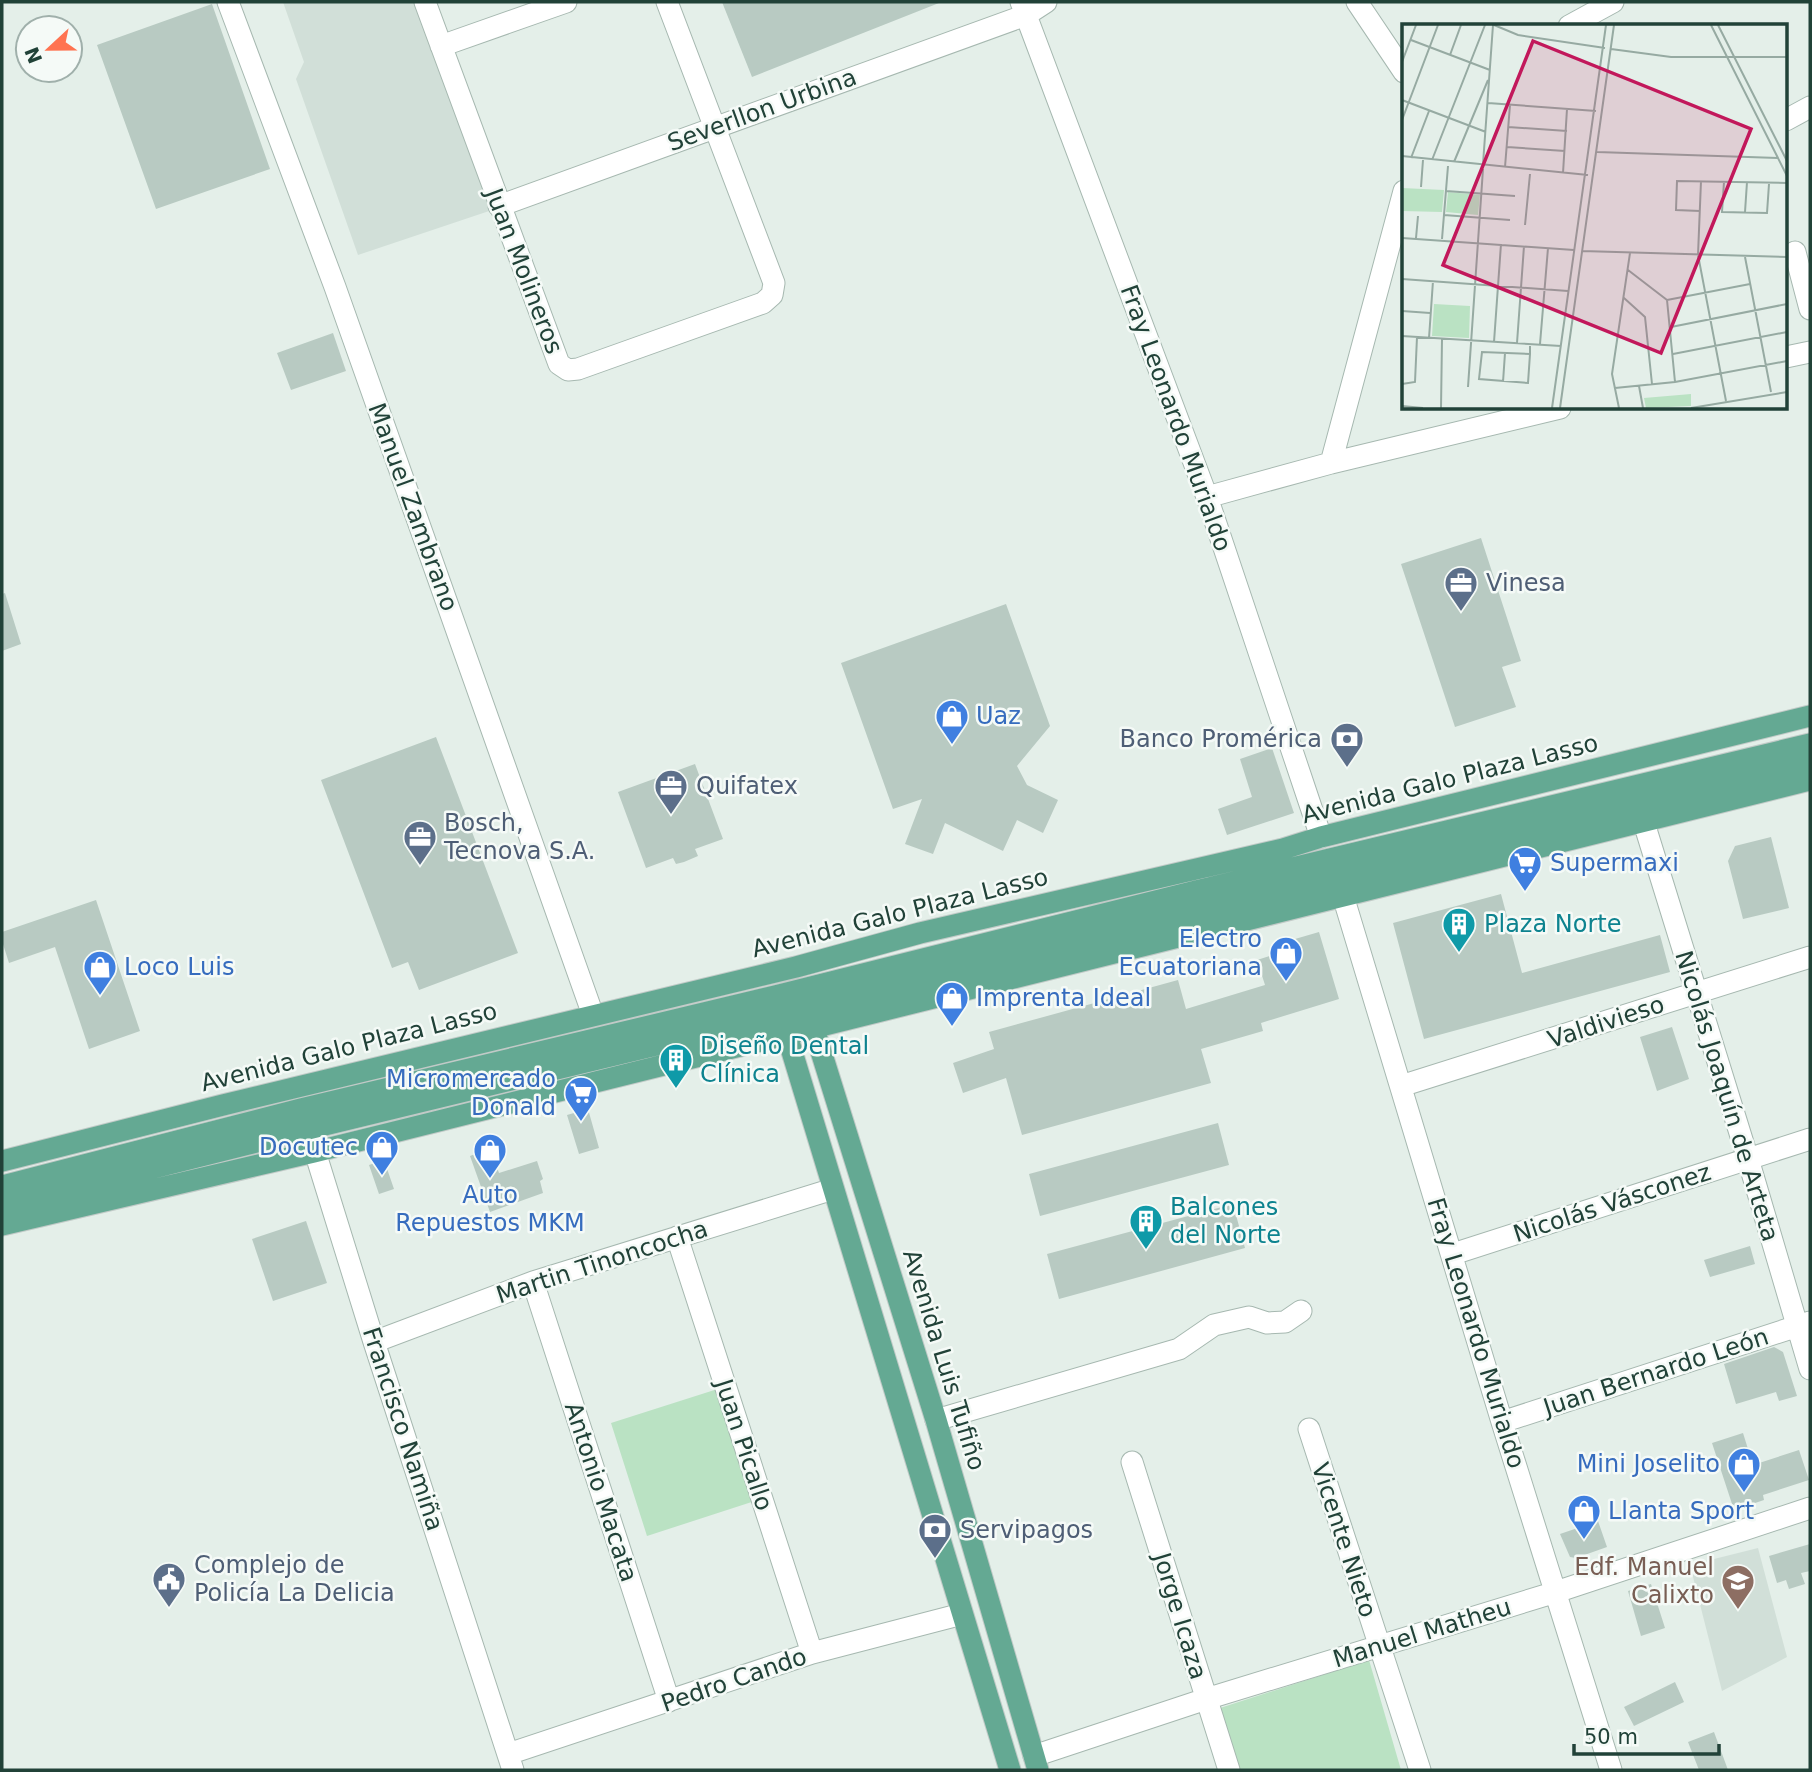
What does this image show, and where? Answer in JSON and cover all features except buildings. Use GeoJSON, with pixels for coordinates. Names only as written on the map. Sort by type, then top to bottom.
{"type":"FeatureCollection","features":[{"type":"Feature","properties":{"kind":"main road","name":"Avenida Galo Plaza Lasso"},"geometry":{"type":"LineString","coordinates":[[2,1161],[295,1087],[796,967],[920,933],[1283,849],[1321,837],[1810,716]]}},
{"type":"Feature","properties":{"kind":"main road","name":"Avenida Galo Plaza Lasso"},"geometry":{"type":"LineString","coordinates":[[808,1009],[1196,891],[1810,744]]}},
{"type":"Feature","properties":{"kind":"main road","name":"Avenida Galo Plaza Lasso"},"geometry":{"type":"LineString","coordinates":[[2,1185],[780,1016],[1403,860],[1810,762]]}},
{"type":"Feature","properties":{"kind":"main road","name":"Avenida Galo Plaza Lasso"},"geometry":{"type":"LineString","coordinates":[[2,1225],[314,1152],[808,1009],[1343,896],[1810,780]]}},
{"type":"Feature","properties":{"kind":"main road","name":"Avenida Luis Tufiño"},"geometry":{"type":"LineString","coordinates":[[796,967],[936,1420],[1036,1763]]}},
{"type":"Feature","properties":{"kind":"main road"},"geometry":{"type":"LineString","coordinates":[[769,973],[974,1651],[1005,1769]]}},
{"type":"Feature","properties":{"kind":"main road","name":"Avenida Galo Plaza Lasso"},"geometry":{"type":"LineString","coordinates":[[2,1206],[304,1119]]}},
{"type":"Feature","properties":{"kind":"main road"},"geometry":{"type":"LineString","coordinates":[[974,1651],[1000,1644]]}},
{"type":"Feature","properties":{"kind":"street","name":"Manuel Zambrano"},"geometry":{"type":"LineString","coordinates":[[228,2],[335,287],[593,1015]]}},
{"type":"Feature","properties":{"kind":"street","name":"Juan Molineros"},"geometry":{"type":"LineString","coordinates":[[425,2],[559,364],[568,370],[578,369],[763,303],[772,295],[774,283],[713,127]]}},
{"type":"Feature","properties":{"kind":"street"},"geometry":{"type":"LineString","coordinates":[[441,46],[566,2]]}},
{"type":"Feature","properties":{"kind":"street"},"geometry":{"type":"LineString","coordinates":[[667,2],[713,127]]}},
{"type":"Feature","properties":{"kind":"street","name":"Severllon Urbina"},"geometry":{"type":"LineString","coordinates":[[499,206],[1046,2]]}},
{"type":"Feature","properties":{"kind":"street"},"geometry":{"type":"LineString","coordinates":[[1357,2],[1402,69]]}},
{"type":"Feature","properties":{"kind":"street"},"geometry":{"type":"LineString","coordinates":[[1572,24],[1608,3]]}},
{"type":"Feature","properties":{"kind":"street","name":"Fray Leonardo Murialdo"},"geometry":{"type":"LineString","coordinates":[[1024,8],[1206,496],[1321,837]]}},
{"type":"Feature","properties":{"kind":"street"},"geometry":{"type":"LineString","coordinates":[[1787,119],[1810,107]]}},
{"type":"Feature","properties":{"kind":"street"},"geometry":{"type":"LineString","coordinates":[[1331,463],[1402,198]]}},
{"type":"Feature","properties":{"kind":"street"},"geometry":{"type":"LineString","coordinates":[[1796,252],[1810,309]]}},
{"type":"Feature","properties":{"kind":"street"},"geometry":{"type":"LineString","coordinates":[[1787,358],[1810,352]]}},
{"type":"Feature","properties":{"kind":"street"},"geometry":{"type":"LineString","coordinates":[[1206,496],[1537,410]]}},
{"type":"Feature","properties":{"kind":"street","name":"Nicolás Joaquín de Arteta"},"geometry":{"type":"LineString","coordinates":[[1644,823],[1695,994],[1804,1324],[1810,1369]]}},
{"type":"Feature","properties":{"kind":"street","name":"Fray Leonardo Murialdo"},"geometry":{"type":"LineString","coordinates":[[1343,896],[1502,1422],[1611,1770]]}},
{"type":"Feature","properties":{"kind":"street","name":"Valdivieso"},"geometry":{"type":"LineString","coordinates":[[1401,1086],[1810,957]]}},
{"type":"Feature","properties":{"kind":"street","name":"Francisco Namiña"},"geometry":{"type":"LineString","coordinates":[[295,1087],[374,1342],[511,1762]]}},
{"type":"Feature","properties":{"kind":"street","name":"Nicolás Vásconez"},"geometry":{"type":"LineString","coordinates":[[1453,1254],[1810,1139]]}},
{"type":"Feature","properties":{"kind":"street","name":"Martin Tinoncocha"},"geometry":{"type":"LineString","coordinates":[[374,1342],[533,1282],[833,1189]]}},
{"type":"Feature","properties":{"kind":"street","name":"Juan Picallo"},"geometry":{"type":"LineString","coordinates":[[677,1237],[812,1653]]}},
{"type":"Feature","properties":{"kind":"street","name":"Antonio Macata"},"geometry":{"type":"LineString","coordinates":[[533,1282],[669,1701]]}},
{"type":"Feature","properties":{"kind":"street"},"geometry":{"type":"LineString","coordinates":[[936,1420],[1180,1349],[1214,1325],[1249,1317],[1267,1323],[1285,1322],[1301,1311]]}},
{"type":"Feature","properties":{"kind":"street","name":"Juan Bernardo León"},"geometry":{"type":"LineString","coordinates":[[1502,1422],[1804,1324]]}},
{"type":"Feature","properties":{"kind":"street","name":"Vicente Nieto"},"geometry":{"type":"LineString","coordinates":[[1308,1429],[1420,1770]]}},
{"type":"Feature","properties":{"kind":"street","name":"Jorge Icaza"},"geometry":{"type":"LineString","coordinates":[[1132,1462],[1229,1770]]}},
{"type":"Feature","properties":{"kind":"street","name":"Manuel Matheu"},"geometry":{"type":"LineString","coordinates":[[1036,1763],[1206,1699],[1556,1592],[1810,1508]]}},
{"type":"Feature","properties":{"kind":"street","name":"Pedro Cando"},"geometry":{"type":"LineString","coordinates":[[511,1762],[669,1701],[812,1653],[962,1614]]}},
{"type":"Feature","properties":{"kind":"shaded area"},"geometry":{"type":"Polygon","coordinates":[[[283,2],[433,2],[507,205],[358,255],[296,79],[304,62],[283,2]]]}},
{"type":"Feature","properties":{"kind":"shaded area","name":"Edf. Manuel Calixto"},"geometry":{"type":"Polygon","coordinates":[[[1758,1548],[1787,1657],[1722,1691],[1690,1565],[1758,1548]]]}},
{"type":"Feature","properties":{"kind":"green space"},"geometry":{"type":"Polygon","coordinates":[[[727,1386],[764,1498],[647,1536],[611,1423],[727,1386]]]}},
{"type":"Feature","properties":{"kind":"green space"},"geometry":{"type":"Polygon","coordinates":[[[1369,1660],[1401,1770],[1239,1770],[1220,1708],[1369,1660]]]}},
{"type":"Feature","properties":{"kind":"place","name":"Vinesa"},"geometry":{"type":"Point","coordinates":[1461,613]}},
{"type":"Feature","properties":{"kind":"place","name":"Uaz"},"geometry":{"type":"Point","coordinates":[952,746]}},
{"type":"Feature","properties":{"kind":"place","name":"Banco Promérica"},"geometry":{"type":"Point","coordinates":[1347,769]}},
{"type":"Feature","properties":{"kind":"place","name":"Quifatex"},"geometry":{"type":"Point","coordinates":[671,816]}},
{"type":"Feature","properties":{"kind":"place","name":"Bosch, Tecnova S.A."},"geometry":{"type":"Point","coordinates":[420,867]}},
{"type":"Feature","properties":{"kind":"place","name":"Supermaxi"},"geometry":{"type":"Point","coordinates":[1525,893]}},
{"type":"Feature","properties":{"kind":"place","name":"Plaza Norte"},"geometry":{"type":"Point","coordinates":[1459,954]}},
{"type":"Feature","properties":{"kind":"place","name":"Electro Ecuatoriana"},"geometry":{"type":"Point","coordinates":[1286,983]}},
{"type":"Feature","properties":{"kind":"place","name":"Loco Luis"},"geometry":{"type":"Point","coordinates":[100,997]}},
{"type":"Feature","properties":{"kind":"place","name":"Imprenta Ideal"},"geometry":{"type":"Point","coordinates":[952,1028]}},
{"type":"Feature","properties":{"kind":"place","name":"Diseño Dental Clínica"},"geometry":{"type":"Point","coordinates":[676,1090]}},
{"type":"Feature","properties":{"kind":"place","name":"Micromercado Donald"},"geometry":{"type":"Point","coordinates":[581,1123]}},
{"type":"Feature","properties":{"kind":"place","name":"Docutec"},"geometry":{"type":"Point","coordinates":[382,1177]}},
{"type":"Feature","properties":{"kind":"place","name":"Auto Repuestos MKM"},"geometry":{"type":"Point","coordinates":[490,1180]}},
{"type":"Feature","properties":{"kind":"place","name":"Balcones del Norte"},"geometry":{"type":"Point","coordinates":[1146,1251]}},
{"type":"Feature","properties":{"kind":"place","name":"Mini Joselito"},"geometry":{"type":"Point","coordinates":[1744,1494]}},
{"type":"Feature","properties":{"kind":"place","name":"Llanta Sport"},"geometry":{"type":"Point","coordinates":[1584,1541]}},
{"type":"Feature","properties":{"kind":"place","name":"Servipagos"},"geometry":{"type":"Point","coordinates":[935,1560]}},
{"type":"Feature","properties":{"kind":"place","name":"Complejo de Policía La Delicia"},"geometry":{"type":"Point","coordinates":[169,1609]}},
{"type":"Feature","properties":{"kind":"place","name":"Edf. Manuel Calixto"},"geometry":{"type":"Point","coordinates":[1738,1611]}}]}
